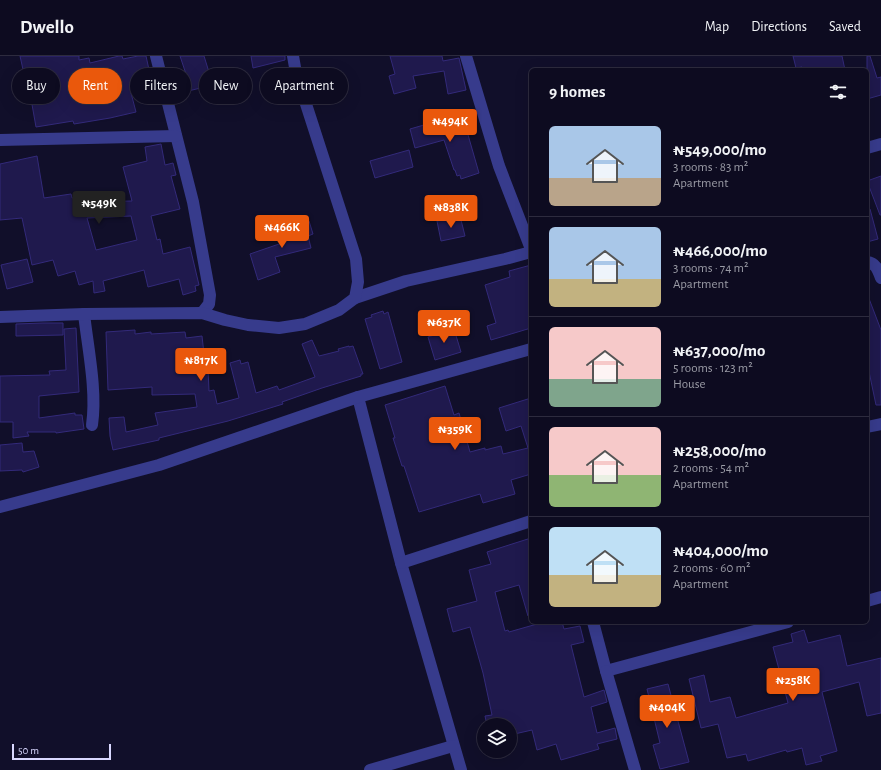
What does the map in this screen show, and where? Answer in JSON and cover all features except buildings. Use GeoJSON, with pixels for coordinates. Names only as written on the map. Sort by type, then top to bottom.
{"type":"FeatureCollection","features":[{"type":"Feature","properties":{"kind":"street"},"geometry":{"type":"LineString","coordinates":[[156,56],[193,202],[210,295],[209,304],[202,313]]}},
{"type":"Feature","properties":{"kind":"street"},"geometry":{"type":"LineString","coordinates":[[293,56],[296,73],[356,259],[358,282],[355,298]]}},
{"type":"Feature","properties":{"kind":"street"},"geometry":{"type":"LineString","coordinates":[[466,56],[499,166],[529,246]]}},
{"type":"Feature","properties":{"kind":"street"},"geometry":{"type":"LineString","coordinates":[[0,140],[176,136]]}},
{"type":"Feature","properties":{"kind":"street"},"geometry":{"type":"LineString","coordinates":[[869,147],[881,144]]}},
{"type":"Feature","properties":{"kind":"street"},"geometry":{"type":"LineString","coordinates":[[0,317],[84,314],[202,313],[248,325],[279,328],[305,324],[339,310],[355,298],[406,281],[505,259],[529,252]]}},
{"type":"Feature","properties":{"kind":"street"},"geometry":{"type":"LineString","coordinates":[[869,262],[877,268],[881,278]]}},
{"type":"Feature","properties":{"kind":"street"},"geometry":{"type":"LineString","coordinates":[[84,314],[93,397],[94,414],[92,425]]}},
{"type":"Feature","properties":{"kind":"street"},"geometry":{"type":"LineString","coordinates":[[0,507],[159,465],[358,397],[529,350]]}},
{"type":"Feature","properties":{"kind":"street"},"geometry":{"type":"LineString","coordinates":[[358,397],[401,563],[461,770]]}},
{"type":"Feature","properties":{"kind":"street"},"geometry":{"type":"LineString","coordinates":[[869,427],[881,424]]}},
{"type":"Feature","properties":{"kind":"street"},"geometry":{"type":"LineString","coordinates":[[401,563],[529,522]]}},
{"type":"Feature","properties":{"kind":"street"},"geometry":{"type":"LineString","coordinates":[[869,600],[881,597]]}},
{"type":"Feature","properties":{"kind":"street"},"geometry":{"type":"LineString","coordinates":[[594,624],[635,770]]}},
{"type":"Feature","properties":{"kind":"street"},"geometry":{"type":"LineString","coordinates":[[606,671],[781,624]]}},
{"type":"Feature","properties":{"kind":"street"},"geometry":{"type":"LineString","coordinates":[[370,770],[453,746]]}}]}
